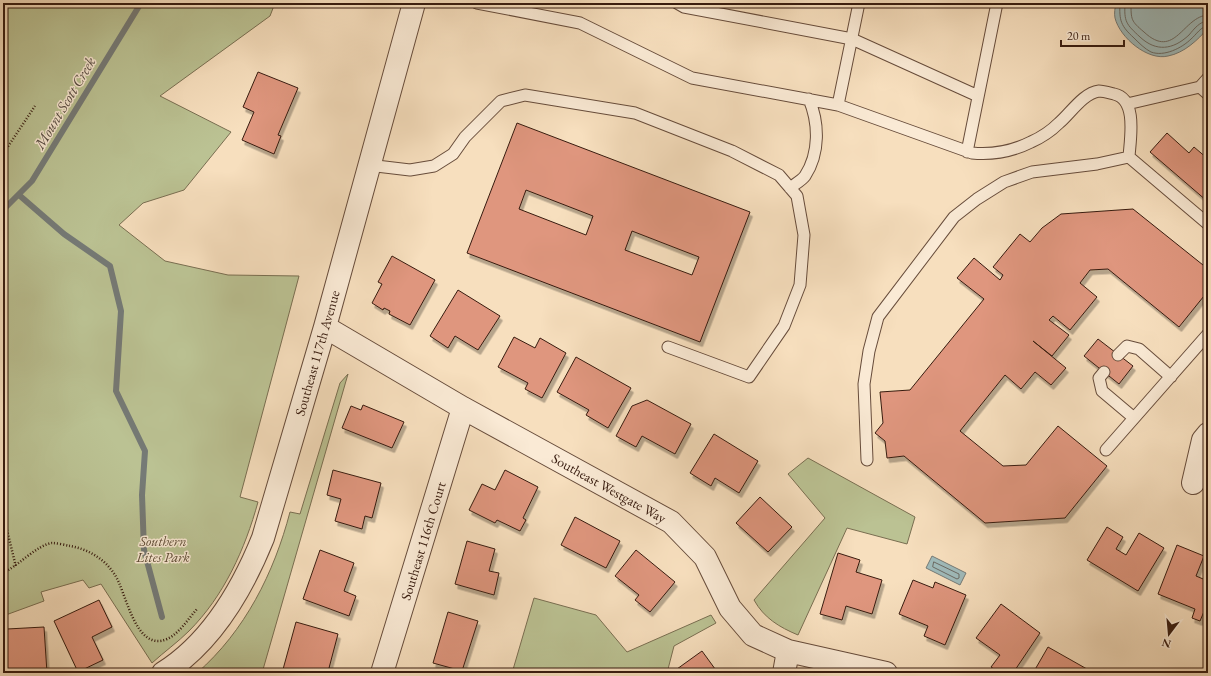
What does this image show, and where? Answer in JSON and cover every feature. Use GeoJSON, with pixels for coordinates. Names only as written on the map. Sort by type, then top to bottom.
{"type":"FeatureCollection","features":[{"type":"Feature","properties":{"kind":"street","name":"Southeast 117th Avenue"},"geometry":{"type":"LineString","coordinates":[[163,673],[197,646],[223,615],[251,568],[263,538],[325,327],[368,165],[414,3]]}},
{"type":"Feature","properties":{"kind":"street","name":"Southeast Westgate Way"},"geometry":{"type":"LineString","coordinates":[[325,327],[464,408],[671,522],[705,557],[730,608],[753,635],[788,652],[886,673]]}},
{"type":"Feature","properties":{"kind":"street","name":"Southeast 116th Court"},"geometry":{"type":"LineString","coordinates":[[382,673],[464,408]]}},
{"type":"Feature","properties":{"kind":"street"},"geometry":{"type":"LineString","coordinates":[[1193,483],[1203,440],[1208,434]]}},
{"type":"Feature","properties":{"kind":"street"},"geometry":{"type":"LineString","coordinates":[[784,673],[788,652]]}},
{"type":"Feature","properties":{"kind":"lane"},"geometry":{"type":"LineString","coordinates":[[477,3],[580,23],[692,78],[838,104],[967,152],[985,155],[1005,151],[1031,142],[1058,125],[1088,96],[1099,91],[1117,95],[1127,104],[1132,117],[1129,157]]}},
{"type":"Feature","properties":{"kind":"lane"},"geometry":{"type":"LineString","coordinates":[[677,3],[684,7],[852,39],[978,96]]}},
{"type":"Feature","properties":{"kind":"lane"},"geometry":{"type":"LineString","coordinates":[[838,104],[859,3]]}},
{"type":"Feature","properties":{"kind":"lane"},"geometry":{"type":"LineString","coordinates":[[967,152],[997,3]]}},
{"type":"Feature","properties":{"kind":"lane"},"geometry":{"type":"LineString","coordinates":[[1127,104],[1204,91],[1208,78]]}},
{"type":"Feature","properties":{"kind":"lane"},"geometry":{"type":"LineString","coordinates":[[368,165],[410,170],[434,166],[453,154],[464,137],[501,101],[525,95],[635,113],[732,151],[779,175],[797,196],[804,236],[800,285],[784,326],[749,377],[668,347]]}},
{"type":"Feature","properties":{"kind":"lane"},"geometry":{"type":"LineString","coordinates":[[790,188],[804,177],[814,157],[817,130],[815,114],[809,99]]}},
{"type":"Feature","properties":{"kind":"lane"},"geometry":{"type":"LineString","coordinates":[[1129,157],[1208,224]]}},
{"type":"Feature","properties":{"kind":"lane"},"geometry":{"type":"LineString","coordinates":[[868,460],[864,384],[869,351],[878,317],[954,217],[977,199],[1004,182],[1032,172],[1097,164],[1129,157]]}},
{"type":"Feature","properties":{"kind":"lane"},"geometry":{"type":"LineString","coordinates":[[1106,450],[1208,334]]}},
{"type":"Feature","properties":{"kind":"lane"},"geometry":{"type":"LineString","coordinates":[[1118,355],[1127,346],[1139,349],[1171,377]]}},
{"type":"Feature","properties":{"kind":"lane"},"geometry":{"type":"LineString","coordinates":[[1104,372],[1099,378],[1102,391],[1134,418]]}},
{"type":"Feature","properties":{"kind":"path"},"geometry":{"type":"LineString","coordinates":[[3,154],[35,106]]}},
{"type":"Feature","properties":{"kind":"path"},"geometry":{"type":"LineString","coordinates":[[7,530],[16,567]]}},
{"type":"Feature","properties":{"kind":"path"},"geometry":{"type":"LineString","coordinates":[[3,573],[16,567],[36,550],[52,543],[81,548],[102,559],[116,575],[135,624],[150,639],[158,641],[167,639],[175,633],[198,608],[208,607],[223,615]]}},
{"type":"Feature","properties":{"kind":"green space","name":"Southern Lites Park"},"geometry":{"type":"Polygon","coordinates":[[[3,3],[275,3],[270,16],[160,96],[231,132],[184,190],[143,203],[119,225],[165,261],[228,275],[299,276],[240,497],[258,502],[247,537],[232,571],[213,603],[189,631],[152,663],[101,584],[89,588],[83,580],[41,592],[44,601],[3,616],[3,3]]]}},
{"type":"Feature","properties":{"kind":"green space"},"geometry":{"type":"Polygon","coordinates":[[[348,374],[262,673],[197,673],[230,639],[256,600],[275,557],[290,512],[300,514],[340,383],[348,374]]]}},
{"type":"Feature","properties":{"kind":"green space"},"geometry":{"type":"Polygon","coordinates":[[[808,458],[915,517],[907,544],[847,528],[798,635],[785,629],[767,617],[754,600],[825,518],[788,474],[808,458]]]}},
{"type":"Feature","properties":{"kind":"green space"},"geometry":{"type":"Polygon","coordinates":[[[534,598],[596,615],[627,652],[711,615],[716,623],[674,646],[667,673],[512,673],[534,598]]]}},
{"type":"Feature","properties":{"kind":"water"},"geometry":{"type":"Polygon","coordinates":[[[1116,3],[1208,3],[1208,28],[1200,37],[1180,52],[1160,57],[1152,55],[1136,46],[1118,26],[1115,18],[1116,3]]]}},
{"type":"Feature","properties":{"kind":"water"},"geometry":{"type":"Polygon","coordinates":[[[932,556],[966,573],[960,585],[926,568],[932,556]]]}},
{"type":"Feature","properties":{"kind":"building"},"geometry":{"type":"Polygon","coordinates":[[[258,72],[298,88],[278,135],[281,136],[274,154],[242,140],[254,112],[243,107],[258,72]]]}},
{"type":"Feature","properties":{"kind":"building"},"geometry":{"type":"Polygon","coordinates":[[[517,123],[750,212],[700,342],[467,253],[517,123]],[[526,190],[519,209],[586,235],[593,216],[526,190]],[[632,231],[625,250],[692,275],[699,257],[632,231]]]}},
{"type":"Feature","properties":{"kind":"building"},"geometry":{"type":"Polygon","coordinates":[[[1167,133],[1189,153],[1194,147],[1208,159],[1207,201],[1150,152],[1167,133]]]}},
{"type":"Feature","properties":{"kind":"building"},"geometry":{"type":"Polygon","coordinates":[[[1133,209],[1208,269],[1208,291],[1179,327],[1108,269],[1090,270],[1080,283],[1097,297],[1070,330],[1053,316],[1049,320],[1069,335],[1052,356],[1033,341],[1066,368],[1051,385],[1035,372],[1021,389],[1005,375],[960,431],[1003,466],[1026,465],[1058,426],[1107,466],[1065,518],[985,523],[904,456],[887,458],[885,441],[875,433],[883,423],[880,392],[910,390],[984,299],[957,278],[974,258],[1000,280],[1003,275],[993,267],[1020,234],[1030,242],[1042,228],[1061,214],[1133,209]]]}},
{"type":"Feature","properties":{"kind":"building"},"geometry":{"type":"Polygon","coordinates":[[[392,256],[435,280],[410,325],[389,314],[390,311],[384,308],[383,310],[372,303],[382,284],[378,282],[392,256]]]}},
{"type":"Feature","properties":{"kind":"building"},"geometry":{"type":"Polygon","coordinates":[[[458,290],[500,316],[478,350],[455,336],[448,348],[430,336],[458,290]]]}},
{"type":"Feature","properties":{"kind":"building"},"geometry":{"type":"Polygon","coordinates":[[[514,337],[535,348],[540,338],[566,353],[542,398],[525,389],[528,383],[498,367],[514,337]]]}},
{"type":"Feature","properties":{"kind":"building"},"geometry":{"type":"Polygon","coordinates":[[[1098,339],[1133,366],[1119,384],[1084,356],[1098,339]]]}},
{"type":"Feature","properties":{"kind":"building"},"geometry":{"type":"Polygon","coordinates":[[[576,357],[631,388],[608,428],[586,415],[589,410],[557,392],[576,357]]]}},
{"type":"Feature","properties":{"kind":"building"},"geometry":{"type":"Polygon","coordinates":[[[647,400],[691,424],[675,454],[642,436],[636,447],[616,436],[632,406],[647,400]]]}},
{"type":"Feature","properties":{"kind":"building"},"geometry":{"type":"Polygon","coordinates":[[[363,405],[404,422],[392,448],[342,428],[351,406],[361,410],[363,405]]]}},
{"type":"Feature","properties":{"kind":"building"},"geometry":{"type":"Polygon","coordinates":[[[714,434],[758,461],[739,493],[715,478],[711,486],[690,473],[714,434]]]}},
{"type":"Feature","properties":{"kind":"building"},"geometry":{"type":"Polygon","coordinates":[[[333,470],[381,483],[372,518],[365,516],[362,529],[335,521],[341,499],[327,495],[333,470]]]}},
{"type":"Feature","properties":{"kind":"building"},"geometry":{"type":"Polygon","coordinates":[[[505,470],[538,487],[523,518],[526,520],[520,531],[497,520],[495,523],[469,510],[482,484],[495,490],[505,470]]]}},
{"type":"Feature","properties":{"kind":"building"},"geometry":{"type":"Polygon","coordinates":[[[760,497],[792,527],[768,552],[736,523],[760,497]]]}},
{"type":"Feature","properties":{"kind":"building"},"geometry":{"type":"Polygon","coordinates":[[[575,517],[620,541],[606,568],[561,545],[575,517]]]}},
{"type":"Feature","properties":{"kind":"building"},"geometry":{"type":"Polygon","coordinates":[[[1107,527],[1123,537],[1116,549],[1126,555],[1139,533],[1164,548],[1138,591],[1087,560],[1107,527]]]}},
{"type":"Feature","properties":{"kind":"building"},"geometry":{"type":"Polygon","coordinates":[[[467,541],[495,549],[489,571],[499,573],[494,595],[455,584],[467,541]]]}},
{"type":"Feature","properties":{"kind":"building"},"geometry":{"type":"Polygon","coordinates":[[[1177,545],[1204,556],[1196,576],[1208,581],[1208,602],[1200,621],[1192,618],[1195,609],[1158,594],[1177,545]]]}},
{"type":"Feature","properties":{"kind":"building"},"geometry":{"type":"Polygon","coordinates":[[[320,550],[354,563],[344,591],[356,596],[349,616],[303,599],[320,550]]]}},
{"type":"Feature","properties":{"kind":"building"},"geometry":{"type":"Polygon","coordinates":[[[636,550],[675,582],[650,612],[635,600],[639,595],[615,576],[636,550]]]}},
{"type":"Feature","properties":{"kind":"building"},"geometry":{"type":"Polygon","coordinates":[[[838,553],[860,560],[856,572],[882,580],[872,614],[846,606],[842,620],[820,614],[838,553]]]}},
{"type":"Feature","properties":{"kind":"building"},"geometry":{"type":"Polygon","coordinates":[[[913,580],[933,588],[935,582],[966,595],[945,645],[924,636],[928,626],[899,614],[913,580]]]}},
{"type":"Feature","properties":{"kind":"building"},"geometry":{"type":"Polygon","coordinates":[[[99,600],[112,627],[92,637],[103,660],[78,672],[54,621],[99,600]]]}},
{"type":"Feature","properties":{"kind":"building"},"geometry":{"type":"Polygon","coordinates":[[[1001,604],[1040,633],[1013,673],[1000,673],[991,667],[1000,655],[976,638],[1001,604]]]}},
{"type":"Feature","properties":{"kind":"building"},"geometry":{"type":"Polygon","coordinates":[[[448,612],[478,621],[462,671],[433,663],[448,612]]]}},
{"type":"Feature","properties":{"kind":"building"},"geometry":{"type":"Polygon","coordinates":[[[296,622],[338,634],[329,668],[335,670],[334,673],[282,673],[296,622]]]}},
{"type":"Feature","properties":{"kind":"building"},"geometry":{"type":"Polygon","coordinates":[[[44,627],[47,673],[3,673],[3,639],[7,639],[7,629],[44,627]]]}},
{"type":"Feature","properties":{"kind":"building"},"geometry":{"type":"Polygon","coordinates":[[[1048,647],[1094,673],[1033,673],[1048,647]]]}},
{"type":"Feature","properties":{"kind":"building"},"geometry":{"type":"Polygon","coordinates":[[[702,651],[718,673],[680,673],[677,669],[702,651]]]}},
{"type":"Feature","properties":{"kind":"waterway","name":"Mount Scott Creek"},"geometry":{"type":"LineString","coordinates":[[3,210],[32,181],[141,3]]}},
{"type":"Feature","properties":{"kind":"waterway"},"geometry":{"type":"LineString","coordinates":[[19,195],[64,234],[110,266],[121,311],[116,391],[145,451],[142,495],[144,550],[162,617]]}}]}
